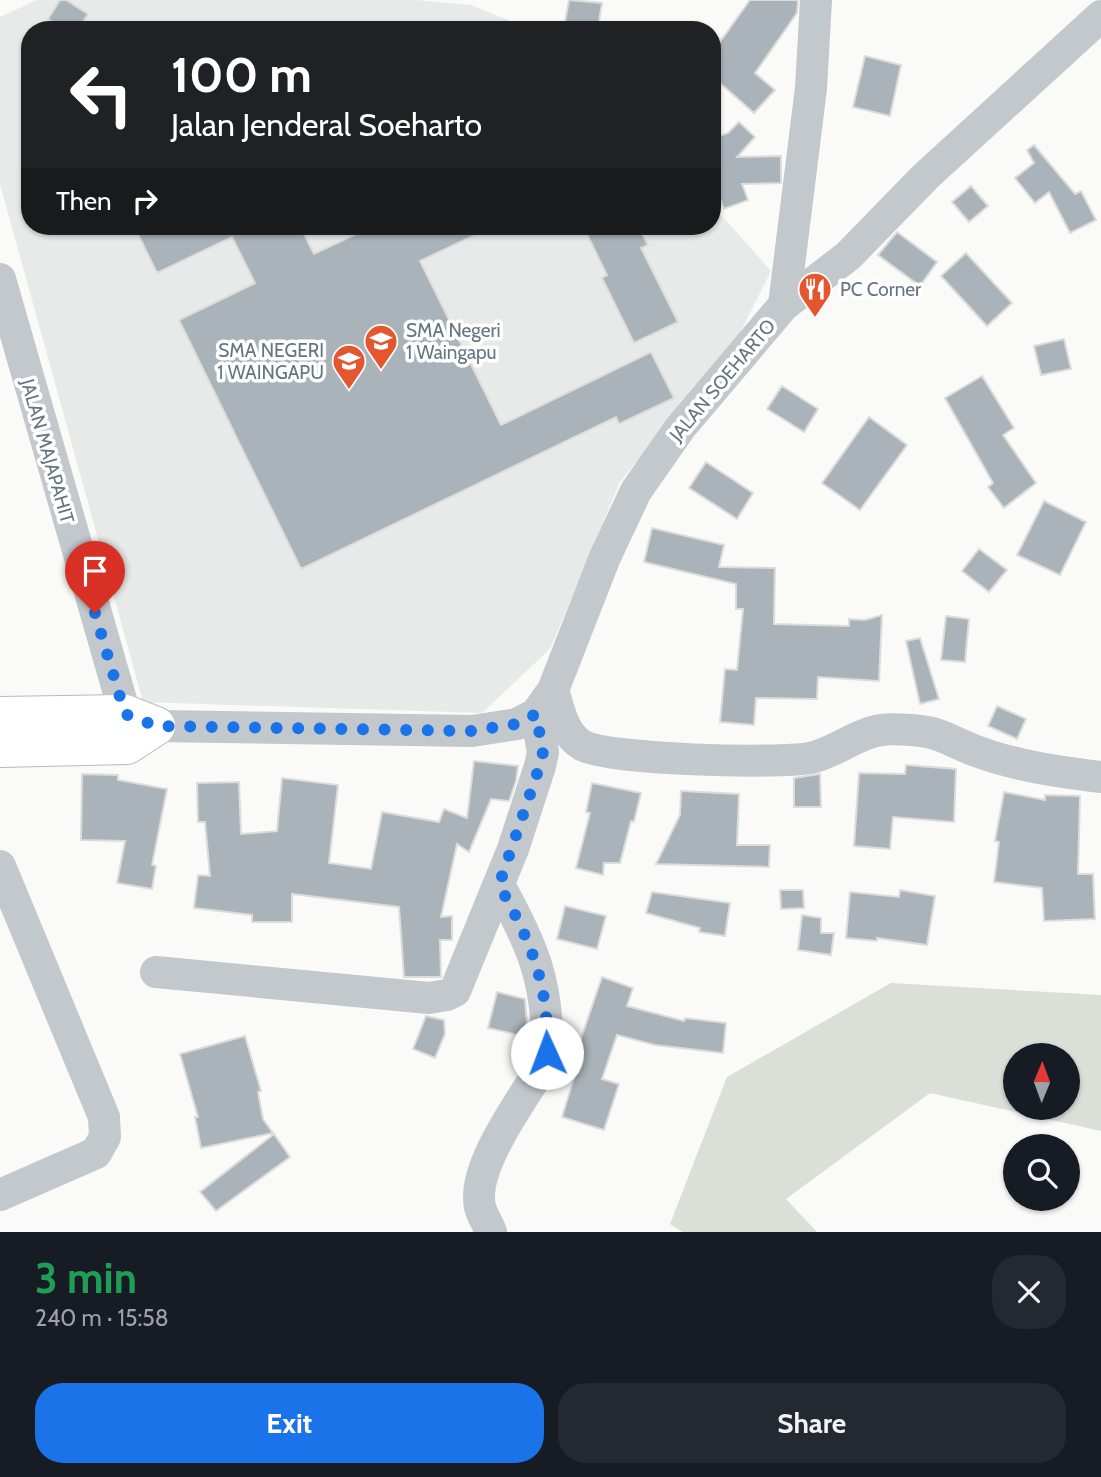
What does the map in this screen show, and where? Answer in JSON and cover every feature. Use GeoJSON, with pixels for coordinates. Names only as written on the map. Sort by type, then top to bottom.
{"type":"FeatureCollection","features":[{"type":"Feature","properties":{"kind":"main road"},"geometry":{"type":"LineString","coordinates":[[0,716],[136,728]]}},
{"type":"Feature","properties":{"kind":"main road"},"geometry":{"type":"LineString","coordinates":[[0,748],[136,728]]}},
{"type":"Feature","properties":{"kind":"street","name":"JALAN SOEHARTO"},"geometry":{"type":"LineString","coordinates":[[545,702],[566,657],[610,545],[636,491],[680,428],[784,305],[811,88],[816,0]]}},
{"type":"Feature","properties":{"kind":"street"},"geometry":{"type":"LineString","coordinates":[[784,305],[848,256],[926,176],[1101,16]]}},
{"type":"Feature","properties":{"kind":"street","name":"JALAN MAJAPAHIT"},"geometry":{"type":"LineString","coordinates":[[0,279],[136,728]]}},
{"type":"Feature","properties":{"kind":"street"},"geometry":{"type":"LineString","coordinates":[[136,728],[472,731],[517,724],[545,702]]}},
{"type":"Feature","properties":{"kind":"street"},"geometry":{"type":"LineString","coordinates":[[545,702],[567,732],[582,746],[608,752],[640,756],[788,760],[823,754],[876,731],[916,730],[939,733],[975,751],[1005,760],[1101,777]]}},
{"type":"Feature","properties":{"kind":"street"},"geometry":{"type":"LineString","coordinates":[[156,972],[438,998],[455,991],[499,885],[540,765],[545,702]]}},
{"type":"Feature","properties":{"kind":"street"},"geometry":{"type":"LineString","coordinates":[[0,866],[12,936],[104,1117],[105,1137],[96,1153],[0,1195]]}},
{"type":"Feature","properties":{"kind":"street"},"geometry":{"type":"LineString","coordinates":[[491,1232],[480,1207],[481,1173],[495,1144],[544,1065],[547,1053],[540,972],[529,943],[499,885]]}},
{"type":"Feature","properties":{"kind":"shaded area","name":"SMA Negeri 1 Waingapu"},"geometry":{"type":"Polygon","coordinates":[[[37,0],[416,0],[471,5],[511,21],[21,21],[21,235],[721,235],[721,215],[771,271],[738,337],[620,482],[550,649],[482,713],[143,702],[0,184],[0,17],[37,0]]]}},
{"type":"Feature","properties":{"kind":"shaded area"},"geometry":{"type":"Polygon","coordinates":[[[891,983],[1101,995],[1101,1131],[1052,1120],[1080,1120],[1080,1043],[1003,1043],[1003,1109],[930,1093],[786,1199],[817,1232],[683,1232],[670,1224],[727,1077],[891,983]]]}},
{"type":"Feature","properties":{"kind":"building"},"geometry":{"type":"Polygon","coordinates":[[[60,0],[66,0],[88,14],[84,21],[48,19],[60,0]]]}},
{"type":"Feature","properties":{"kind":"building"},"geometry":{"type":"Polygon","coordinates":[[[569,0],[602,3],[599,21],[565,21],[569,0]]]}},
{"type":"Feature","properties":{"kind":"building"},"geometry":{"type":"Polygon","coordinates":[[[750,0],[798,0],[797,13],[755,73],[775,90],[754,113],[721,84],[721,40],[750,0]]]}},
{"type":"Feature","properties":{"kind":"building"},"geometry":{"type":"Polygon","coordinates":[[[865,56],[901,65],[890,116],[853,107],[865,56]]]}},
{"type":"Feature","properties":{"kind":"building"},"geometry":{"type":"Polygon","coordinates":[[[739,122],[755,137],[737,157],[781,156],[781,183],[742,184],[748,200],[724,209],[721,201],[721,136],[728,133],[739,122]]]}},
{"type":"Feature","properties":{"kind":"building"},"geometry":{"type":"Polygon","coordinates":[[[1034,145],[1075,194],[1081,191],[1096,220],[1070,233],[1049,192],[1035,203],[1015,178],[1034,163],[1027,150],[1034,145]]]}},
{"type":"Feature","properties":{"kind":"building"},"geometry":{"type":"Polygon","coordinates":[[[971,186],[988,206],[969,222],[952,202],[971,186]]]}},
{"type":"Feature","properties":{"kind":"building"},"geometry":{"type":"Polygon","coordinates":[[[897,232],[937,262],[920,286],[878,255],[897,232]]]}},
{"type":"Feature","properties":{"kind":"building","name":"SMA NEGERI 1 WAINGAPU"},"geometry":{"type":"Polygon","coordinates":[[[138,235],[304,235],[314,254],[354,235],[475,235],[420,261],[501,425],[651,352],[674,398],[619,424],[616,417],[301,569],[179,320],[255,283],[232,237],[157,273],[138,235]]]}},
{"type":"Feature","properties":{"kind":"building"},"geometry":{"type":"Polygon","coordinates":[[[587,235],[643,235],[648,245],[641,248],[678,322],[634,343],[602,278],[607,275],[587,235]]]}},
{"type":"Feature","properties":{"kind":"building"},"geometry":{"type":"Polygon","coordinates":[[[966,253],[1012,303],[987,326],[941,276],[966,253]]]}},
{"type":"Feature","properties":{"kind":"building"},"geometry":{"type":"Polygon","coordinates":[[[1064,339],[1071,369],[1041,375],[1034,346],[1064,339]]]}},
{"type":"Feature","properties":{"kind":"building"},"geometry":{"type":"Polygon","coordinates":[[[982,376],[1014,428],[1003,435],[1036,483],[1004,508],[988,487],[993,483],[945,398],[982,376]]]}},
{"type":"Feature","properties":{"kind":"building"},"geometry":{"type":"Polygon","coordinates":[[[782,386],[818,409],[804,432],[767,409],[782,386]]]}},
{"type":"Feature","properties":{"kind":"building"},"geometry":{"type":"Polygon","coordinates":[[[869,417],[907,445],[860,510],[822,483],[869,417]]]}},
{"type":"Feature","properties":{"kind":"building"},"geometry":{"type":"Polygon","coordinates":[[[706,462],[753,493],[737,519],[689,488],[706,462]]]}},
{"type":"Feature","properties":{"kind":"building"},"geometry":{"type":"Polygon","coordinates":[[[1044,501],[1086,522],[1060,575],[1017,555],[1044,501]]]}},
{"type":"Feature","properties":{"kind":"building"},"geometry":{"type":"Polygon","coordinates":[[[652,528],[724,545],[719,567],[775,568],[774,624],[849,626],[849,619],[865,620],[882,615],[879,681],[818,677],[817,699],[756,698],[754,725],[720,722],[725,669],[737,670],[743,609],[736,609],[736,584],[644,562],[652,528]]]}},
{"type":"Feature","properties":{"kind":"building"},"geometry":{"type":"Polygon","coordinates":[[[979,549],[1007,570],[989,592],[962,571],[979,549]]]}},
{"type":"Feature","properties":{"kind":"building"},"geometry":{"type":"Polygon","coordinates":[[[946,616],[969,619],[965,662],[941,660],[946,616]]]}},
{"type":"Feature","properties":{"kind":"building"},"geometry":{"type":"Polygon","coordinates":[[[920,638],[939,699],[920,704],[906,641],[920,638]]]}},
{"type":"Feature","properties":{"kind":"building"},"geometry":{"type":"Polygon","coordinates":[[[997,706],[1026,719],[1017,739],[988,726],[997,706]]]}},
{"type":"Feature","properties":{"kind":"building"},"geometry":{"type":"Polygon","coordinates":[[[474,761],[518,766],[516,781],[509,801],[491,799],[469,852],[457,844],[441,917],[452,916],[452,940],[440,940],[441,977],[404,977],[399,907],[292,894],[292,922],[252,922],[252,915],[194,908],[198,875],[210,876],[205,822],[198,822],[197,783],[239,782],[241,834],[277,831],[282,778],[338,785],[329,863],[371,869],[382,812],[439,822],[444,809],[467,818],[474,761]]]}},
{"type":"Feature","properties":{"kind":"building"},"geometry":{"type":"Polygon","coordinates":[[[906,765],[956,769],[954,822],[893,817],[890,849],[854,846],[859,773],[905,774],[906,765]]]}},
{"type":"Feature","properties":{"kind":"building"},"geometry":{"type":"Polygon","coordinates":[[[82,774],[118,775],[118,780],[167,789],[152,865],[156,866],[152,889],[117,883],[125,841],[81,840],[82,774]]]}},
{"type":"Feature","properties":{"kind":"building"},"geometry":{"type":"Polygon","coordinates":[[[820,774],[821,807],[794,807],[794,778],[820,774]]]}},
{"type":"Feature","properties":{"kind":"building"},"geometry":{"type":"Polygon","coordinates":[[[592,783],[641,793],[620,863],[604,863],[603,875],[576,868],[590,813],[586,812],[592,783]]]}},
{"type":"Feature","properties":{"kind":"building"},"geometry":{"type":"Polygon","coordinates":[[[681,791],[739,794],[737,845],[770,845],[769,867],[656,864],[680,815],[681,791]]]}},
{"type":"Feature","properties":{"kind":"building"},"geometry":{"type":"Polygon","coordinates":[[[1004,792],[1045,800],[1045,795],[1080,796],[1078,874],[1093,874],[1095,919],[1044,921],[1042,888],[994,882],[999,842],[995,841],[1004,792]]]}},
{"type":"Feature","properties":{"kind":"building"},"geometry":{"type":"Polygon","coordinates":[[[780,890],[803,890],[804,908],[781,909],[780,890]]]}},
{"type":"Feature","properties":{"kind":"building"},"geometry":{"type":"Polygon","coordinates":[[[900,890],[935,896],[927,945],[877,938],[877,941],[846,938],[850,892],[899,897],[900,890]]]}},
{"type":"Feature","properties":{"kind":"building"},"geometry":{"type":"Polygon","coordinates":[[[652,892],[730,903],[725,936],[699,932],[700,928],[646,913],[652,892]]]}},
{"type":"Feature","properties":{"kind":"building"},"geometry":{"type":"Polygon","coordinates":[[[565,906],[606,916],[597,949],[557,939],[565,906]]]}},
{"type":"Feature","properties":{"kind":"building"},"geometry":{"type":"Polygon","coordinates":[[[802,915],[821,918],[821,933],[834,933],[831,955],[798,950],[802,915]]]}},
{"type":"Feature","properties":{"kind":"building"},"geometry":{"type":"Polygon","coordinates":[[[602,977],[633,988],[627,1006],[684,1021],[685,1018],[726,1023],[723,1053],[655,1045],[617,1035],[602,1079],[619,1084],[604,1130],[562,1117],[580,1058],[575,1056],[602,977]]]}},
{"type":"Feature","properties":{"kind":"building"},"geometry":{"type":"Polygon","coordinates":[[[497,992],[525,999],[528,1037],[488,1028],[497,992]]]}},
{"type":"Feature","properties":{"kind":"building"},"geometry":{"type":"Polygon","coordinates":[[[426,1016],[444,1020],[445,1034],[435,1058],[413,1049],[426,1016]]]}},
{"type":"Feature","properties":{"kind":"building"},"geometry":{"type":"Polygon","coordinates":[[[245,1036],[261,1091],[258,1092],[263,1119],[273,1133],[201,1148],[195,1117],[198,1117],[180,1054],[245,1036]]]}},
{"type":"Feature","properties":{"kind":"building"},"geometry":{"type":"Polygon","coordinates":[[[274,1134],[290,1157],[216,1211],[200,1192],[274,1134]]]}},
{"type":"Feature","properties":{"kind":"place","name":"PC Corner"},"geometry":{"type":"Point","coordinates":[815,319]}},
{"type":"Feature","properties":{"kind":"place","name":"SMA Negeri 1 Waingapu"},"geometry":{"type":"Point","coordinates":[381,371]}},
{"type":"Feature","properties":{"kind":"place","name":"SMA NEGERI 1 WAINGAPU"},"geometry":{"type":"Point","coordinates":[349,391]}},
{"type":"Feature","properties":{"kind":"route"},"geometry":{"type":"LineString","coordinates":[[95,613],[125,714],[156,726],[472,731],[517,724],[536,714],[543,752],[530,801],[499,885],[529,943],[540,972],[548,1035],[547,1053]]}}]}
